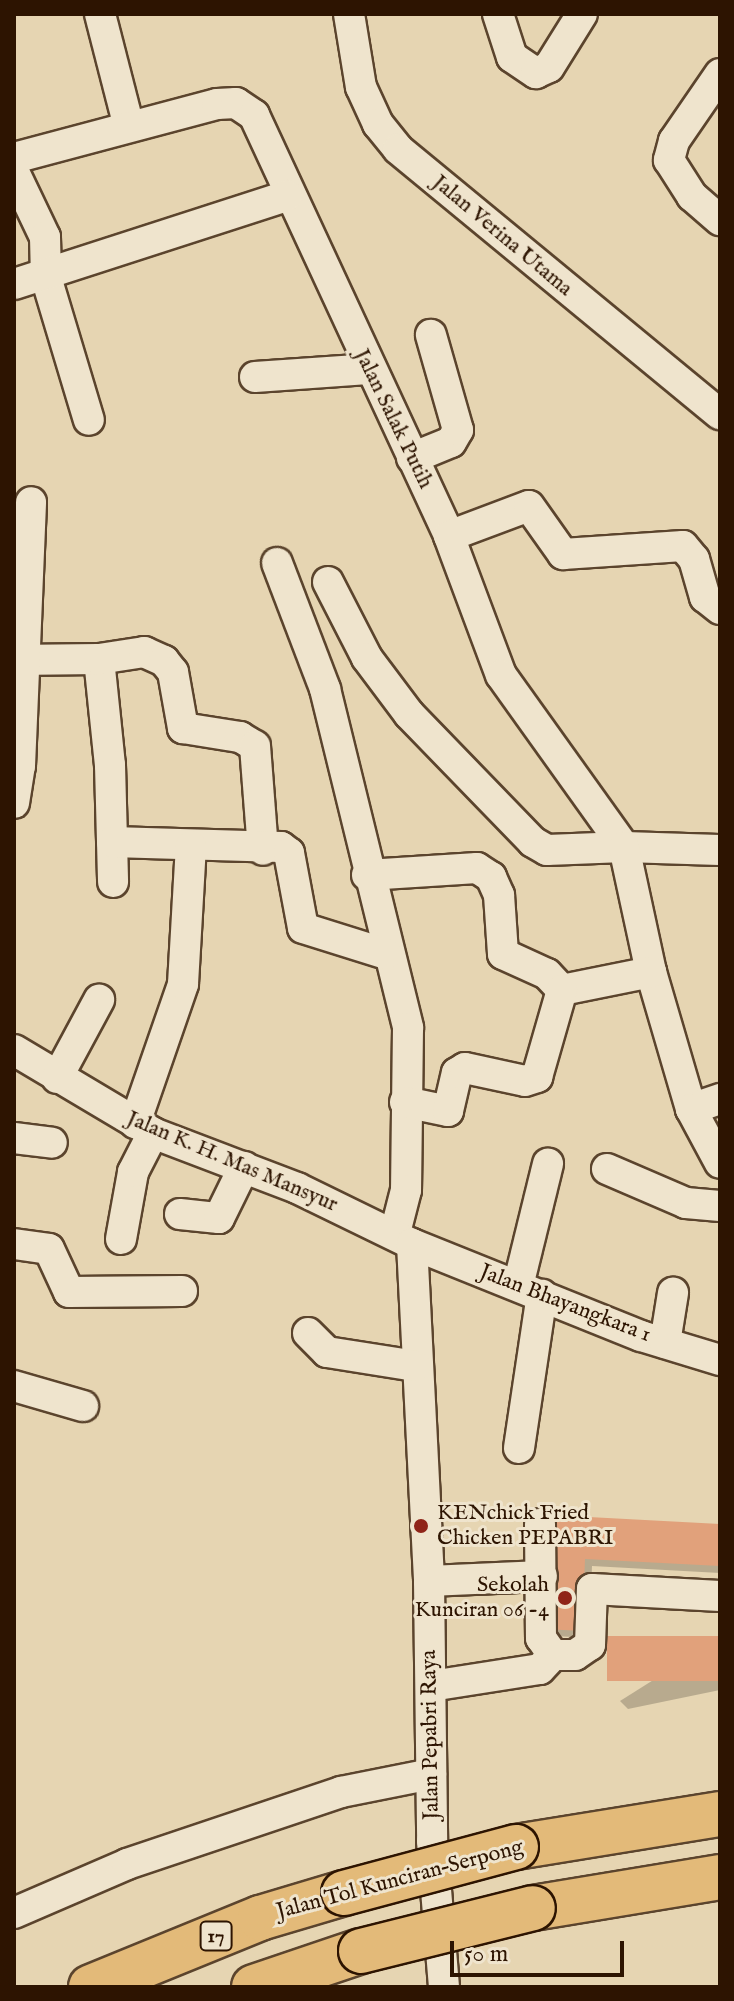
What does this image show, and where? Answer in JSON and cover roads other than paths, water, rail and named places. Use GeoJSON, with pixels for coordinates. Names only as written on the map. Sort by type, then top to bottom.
{"type":"FeatureCollection","features":[{"type":"Feature","properties":{"kind":"highway","name":"Jalan Tol Kunciran–Serpong"},"geometry":{"type":"LineString","coordinates":[[91,1987],[260,1918],[344,1893],[516,1847],[720,1814]]}},
{"type":"Feature","properties":{"kind":"highway"},"geometry":{"type":"LineString","coordinates":[[254,1987],[361,1951],[533,1908],[720,1877]]}},
{"type":"Feature","properties":{"kind":"street"},"geometry":{"type":"LineString","coordinates":[[100,14],[128,123]]}},
{"type":"Feature","properties":{"kind":"street","name":"Jalan Verina Utama"},"geometry":{"type":"LineString","coordinates":[[349,14],[361,87],[378,124],[398,149],[720,414]]}},
{"type":"Feature","properties":{"kind":"street"},"geometry":{"type":"LineString","coordinates":[[498,14],[512,57],[536,73],[549,67],[582,14]]}},
{"type":"Feature","properties":{"kind":"street"},"geometry":{"type":"LineString","coordinates":[[720,74],[674,141],[669,160],[692,196],[720,220]]}},
{"type":"Feature","properties":{"kind":"street","name":"Jalan Salak Putih"},"geometry":{"type":"LineString","coordinates":[[14,158],[128,123],[236,103],[254,115],[287,196],[449,536],[501,675],[624,847]]}},
{"type":"Feature","properties":{"kind":"street"},"geometry":{"type":"LineString","coordinates":[[14,172],[45,237],[46,277],[89,420]]}},
{"type":"Feature","properties":{"kind":"street"},"geometry":{"type":"LineString","coordinates":[[14,284],[46,277],[287,196]]}},
{"type":"Feature","properties":{"kind":"street"},"geometry":{"type":"LineString","coordinates":[[412,458],[451,442],[458,430],[431,335]]}},
{"type":"Feature","properties":{"kind":"street"},"geometry":{"type":"LineString","coordinates":[[255,377],[368,369]]}},
{"type":"Feature","properties":{"kind":"street"},"geometry":{"type":"LineString","coordinates":[[14,803],[18,660],[31,502]]}},
{"type":"Feature","properties":{"kind":"street"},"geometry":{"type":"LineString","coordinates":[[449,536],[529,506],[563,554],[683,546],[694,559],[705,597],[720,609]]}},
{"type":"Feature","properties":{"kind":"street","name":"Jalan Pepabri Raya"},"geometry":{"type":"LineString","coordinates":[[277,563],[325,689],[386,954],[408,1028],[404,1238],[429,1581],[431,1774],[444,1987]]}},
{"type":"Feature","properties":{"kind":"street"},"geometry":{"type":"LineString","coordinates":[[328,582],[367,658],[409,714],[533,842],[547,850],[624,847],[720,850]]}},
{"type":"Feature","properties":{"kind":"street"},"geometry":{"type":"LineString","coordinates":[[18,660],[99,659],[153,653],[173,672],[183,728],[240,737],[255,746],[263,850]]}},
{"type":"Feature","properties":{"kind":"street"},"geometry":{"type":"LineString","coordinates":[[99,659],[113,882]]}},
{"type":"Feature","properties":{"kind":"street"},"geometry":{"type":"LineString","coordinates":[[112,842],[263,850],[281,847],[289,853],[303,928],[386,954]]}},
{"type":"Feature","properties":{"kind":"street"},"geometry":{"type":"LineString","coordinates":[[121,1239],[133,1172],[183,984],[191,846]]}},
{"type":"Feature","properties":{"kind":"street"},"geometry":{"type":"LineString","coordinates":[[624,847],[651,972],[691,1109],[720,1163]]}},
{"type":"Feature","properties":{"kind":"street"},"geometry":{"type":"LineString","coordinates":[[367,875],[477,868],[491,877],[499,895],[503,954],[547,974],[562,990]]}},
{"type":"Feature","properties":{"kind":"street"},"geometry":{"type":"LineString","coordinates":[[562,990],[651,972]]}},
{"type":"Feature","properties":{"kind":"street"},"geometry":{"type":"LineString","coordinates":[[405,1102],[447,1112],[457,1073],[465,1068],[525,1081],[537,1077],[562,990]]}},
{"type":"Feature","properties":{"kind":"street"},"geometry":{"type":"LineString","coordinates":[[57,1078],[99,1000]]}},
{"type":"Feature","properties":{"kind":"street","name":"Jalan K. H. Mas Mansyur"},"geometry":{"type":"LineString","coordinates":[[14,1050],[144,1128],[244,1167],[404,1238]]}},
{"type":"Feature","properties":{"kind":"street"},"geometry":{"type":"LineString","coordinates":[[691,1109],[720,1099]]}},
{"type":"Feature","properties":{"kind":"street"},"geometry":{"type":"LineString","coordinates":[[14,1138],[52,1143]]}},
{"type":"Feature","properties":{"kind":"street"},"geometry":{"type":"LineString","coordinates":[[519,1448],[530,1291],[548,1164]]}},
{"type":"Feature","properties":{"kind":"street"},"geometry":{"type":"LineString","coordinates":[[180,1214],[219,1218],[244,1167]]}},
{"type":"Feature","properties":{"kind":"street"},"geometry":{"type":"LineString","coordinates":[[607,1169],[686,1203],[720,1206]]}},
{"type":"Feature","properties":{"kind":"street","name":"Jalan Bhayangkara 1"},"geometry":{"type":"LineString","coordinates":[[404,1238],[530,1291],[665,1343],[720,1360]]}},
{"type":"Feature","properties":{"kind":"street"},"geometry":{"type":"LineString","coordinates":[[14,1244],[49,1249],[69,1292],[182,1291]]}},
{"type":"Feature","properties":{"kind":"street"},"geometry":{"type":"LineString","coordinates":[[665,1343],[673,1293]]}},
{"type":"Feature","properties":{"kind":"street"},"geometry":{"type":"LineString","coordinates":[[308,1333],[327,1352],[415,1366]]}},
{"type":"Feature","properties":{"kind":"street"},"geometry":{"type":"LineString","coordinates":[[14,1386],[83,1406]]}},
{"type":"Feature","properties":{"kind":"street"},"geometry":{"type":"LineString","coordinates":[[540,1524],[541,1638],[553,1655]]}},
{"type":"Feature","properties":{"kind":"street"},"geometry":{"type":"LineString","coordinates":[[429,1581],[542,1576]]}},
{"type":"Feature","properties":{"kind":"street"},"geometry":{"type":"LineString","coordinates":[[431,1686],[540,1669],[553,1655],[575,1655],[590,1645],[592,1589],[720,1596]]}},
{"type":"Feature","properties":{"kind":"street"},"geometry":{"type":"LineString","coordinates":[[14,1913],[127,1864],[341,1792],[431,1774]]}},
{"type":"Feature","properties":{"kind":"place","name":"KENchick Fried Chicken PEPABRI"},"geometry":{"type":"Point","coordinates":[421,1526]}},
{"type":"Feature","properties":{"kind":"place","name":"Sekolah Kunciran 06 -4"},"geometry":{"type":"Point","coordinates":[565,1598]}}]}
